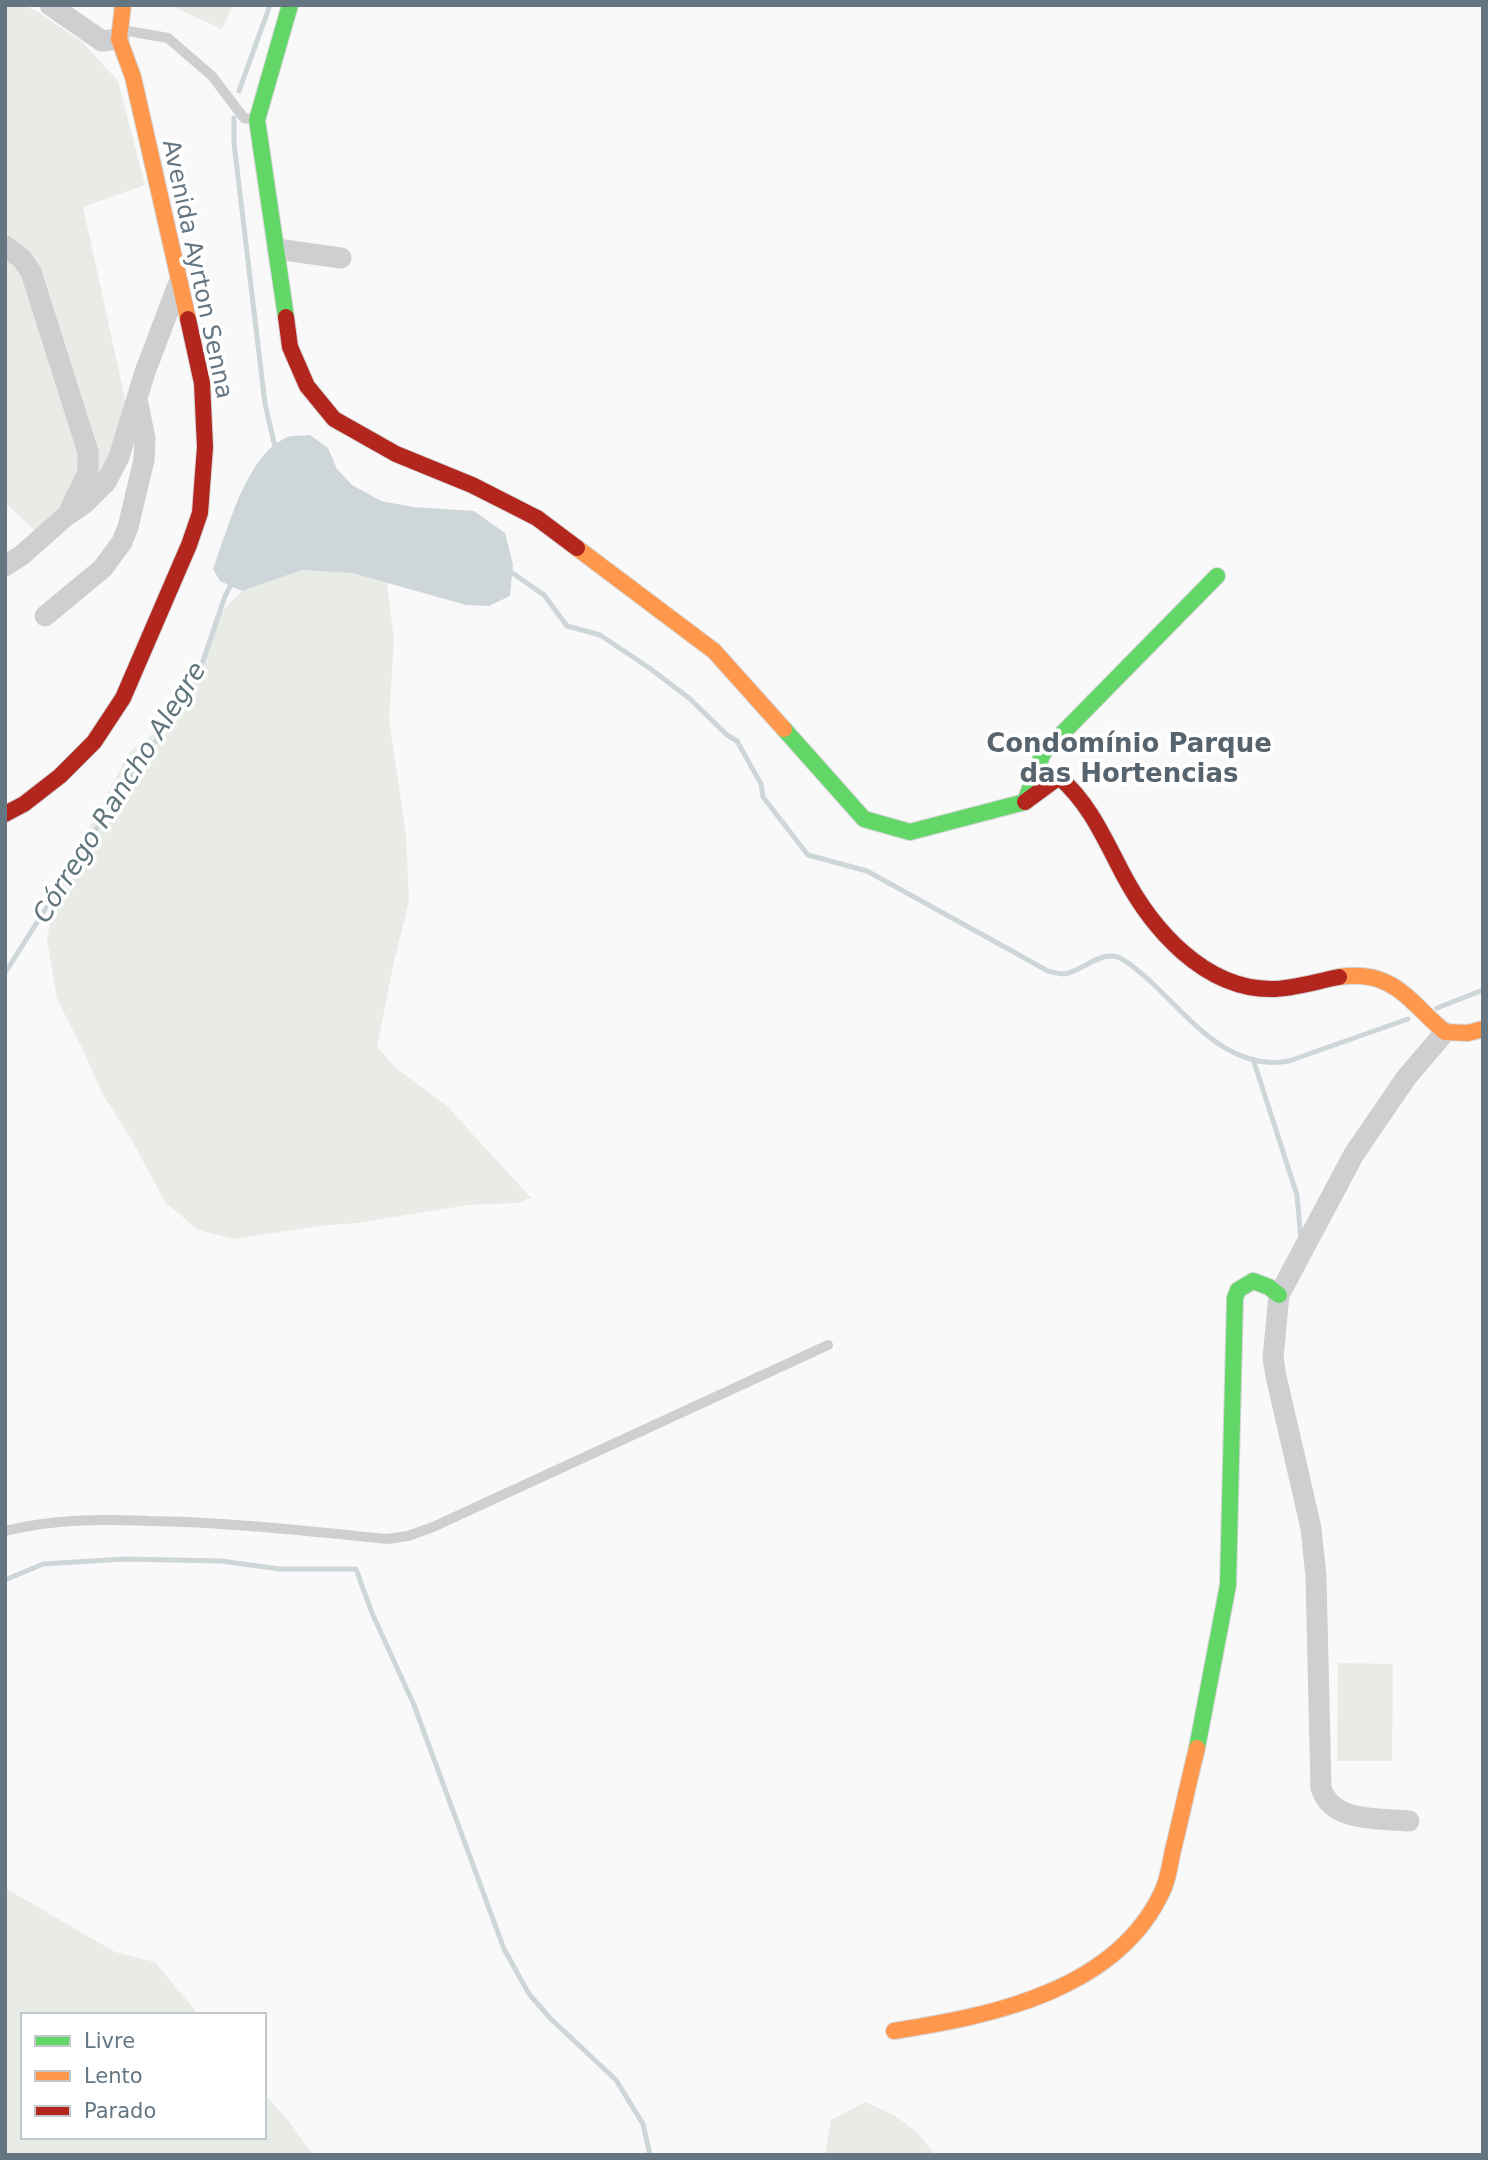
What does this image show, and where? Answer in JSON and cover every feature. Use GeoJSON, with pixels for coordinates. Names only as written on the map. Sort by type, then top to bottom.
{"type":"FeatureCollection","features":[{"type":"Feature","properties":{"kind":"street"},"geometry":{"type":"LineString","coordinates":[[50,5],[102,41],[119,34]]}},
{"type":"Feature","properties":{"kind":"street","name":"Avenida Ayrton Senna"},"geometry":{"type":"LineString","coordinates":[[5,814],[24,804],[69,768],[94,741],[123,698],[189,545],[200,513],[205,416],[202,383],[133,77],[119,34],[123,5]]}},
{"type":"Feature","properties":{"kind":"street"},"geometry":{"type":"LineString","coordinates":[[290,5],[257,120],[290,347],[307,386],[334,419],[396,454],[472,485],[537,518],[692,634],[714,651],[864,819],[910,832],[1025,802],[1059,777],[1076,790],[1089,806],[1126,878],[1164,935],[1208,971],[1231,982],[1255,988],[1279,989],[1355,975],[1373,977],[1390,982],[1445,1032],[1468,1033],[1483,1029]]}},
{"type":"Feature","properties":{"kind":"street"},"geometry":{"type":"LineString","coordinates":[[5,246],[22,259],[30,272],[88,452],[88,473],[66,516]]}},
{"type":"Feature","properties":{"kind":"street"},"geometry":{"type":"LineString","coordinates":[[277,249],[341,258]]}},
{"type":"Feature","properties":{"kind":"street"},"geometry":{"type":"LineString","coordinates":[[5,566],[96,493],[110,475],[119,457],[162,324],[178,285]]}},
{"type":"Feature","properties":{"kind":"street"},"geometry":{"type":"LineString","coordinates":[[45,616],[103,568],[128,527],[144,460],[145,438],[137,400]]}},
{"type":"Feature","properties":{"kind":"street"},"geometry":{"type":"LineString","coordinates":[[1025,802],[1043,753],[1217,576]]}},
{"type":"Feature","properties":{"kind":"street"},"geometry":{"type":"LineString","coordinates":[[1409,1821],[1337,1810],[1324,1797],[1321,1788],[1316,1577],[1311,1528],[1273,1359],[1279,1295],[1354,1154],[1406,1078],[1445,1032]]}},
{"type":"Feature","properties":{"kind":"street"},"geometry":{"type":"LineString","coordinates":[[894,2031],[938,2025],[994,2011],[1044,1994],[1077,1978],[1125,1945],[1157,1905],[1167,1879],[1201,1732],[1228,1585],[1235,1298],[1238,1290],[1253,1281],[1262,1283],[1279,1295]]}},
{"type":"Feature","properties":{"kind":"lane"},"geometry":{"type":"LineString","coordinates":[[119,34],[168,38],[212,76],[244,118],[257,120]]}},
{"type":"Feature","properties":{"kind":"lane"},"geometry":{"type":"LineString","coordinates":[[5,1531],[68,1520],[95,1519],[209,1522],[387,1539],[408,1536],[433,1527],[828,1345]]}},
{"type":"Feature","properties":{"kind":"shaded area"},"geometry":{"type":"Polygon","coordinates":[[[5,5],[23,5],[35,10],[82,42],[118,81],[145,185],[83,207],[127,408],[101,484],[37,533],[8,505],[5,508],[5,5]]]}},
{"type":"Feature","properties":{"kind":"shaded area"},"geometry":{"type":"Polygon","coordinates":[[[169,5],[233,5],[222,29],[169,5]]]}},
{"type":"Feature","properties":{"kind":"shaded area"},"geometry":{"type":"Polygon","coordinates":[[[310,435],[328,448],[337,469],[352,485],[381,501],[413,507],[474,511],[505,533],[513,564],[510,596],[489,606],[466,605],[352,573],[302,570],[242,591],[220,581],[213,569],[232,514],[250,475],[274,445],[288,437],[310,435]]]}},
{"type":"Feature","properties":{"kind":"shaded area"},"geometry":{"type":"Polygon","coordinates":[[[302,570],[352,573],[387,583],[394,640],[389,719],[406,835],[409,901],[377,1047],[396,1068],[446,1105],[531,1198],[517,1203],[468,1205],[235,1239],[198,1230],[165,1202],[130,1137],[102,1093],[57,999],[47,939],[56,891],[130,751],[153,734],[179,704],[197,675],[221,612],[242,591],[302,570]]]}},
{"type":"Feature","properties":{"kind":"shaded area"},"geometry":{"type":"Polygon","coordinates":[[[1338,1663],[1393,1664],[1392,1761],[1337,1761],[1338,1663]]]}},
{"type":"Feature","properties":{"kind":"shaded area"},"geometry":{"type":"Polygon","coordinates":[[[5,1888],[115,1952],[155,1962],[197,2013],[21,2013],[21,2139],[266,2139],[266,2096],[288,2120],[313,2155],[5,2155],[5,1888]]]}},
{"type":"Feature","properties":{"kind":"shaded area"},"geometry":{"type":"Polygon","coordinates":[[[866,2102],[895,2116],[917,2132],[935,2155],[825,2155],[831,2120],[866,2102]]]}},
{"type":"Feature","properties":{"kind":"waterway"},"geometry":{"type":"LineString","coordinates":[[239,91],[270,5]]}},
{"type":"Feature","properties":{"kind":"waterway"},"geometry":{"type":"LineString","coordinates":[[234,118],[234,143],[265,404],[276,451]]}},
{"type":"Feature","properties":{"kind":"waterway","name":"Córrego Rancho Alegre"},"geometry":{"type":"LineString","coordinates":[[508,570],[544,595],[567,626],[600,635],[648,667],[689,698],[727,735],[737,741],[761,784],[763,797],[808,855],[867,871],[1048,971],[1064,974],[1106,956],[1120,958],[1132,965],[1212,1039],[1248,1058],[1267,1062],[1289,1061],[1408,1019]]}},
{"type":"Feature","properties":{"kind":"waterway","name":"Córrego Rancho Alegre"},"geometry":{"type":"LineString","coordinates":[[5,973],[200,670],[225,596],[233,581]]}},
{"type":"Feature","properties":{"kind":"waterway","name":"Córrego Rancho Alegre"},"geometry":{"type":"LineString","coordinates":[[1437,1008],[1483,990]]}},
{"type":"Feature","properties":{"kind":"waterway"},"geometry":{"type":"LineString","coordinates":[[1254,1062],[1297,1195],[1301,1240]]}},
{"type":"Feature","properties":{"kind":"waterway"},"geometry":{"type":"LineString","coordinates":[[5,1580],[43,1564],[124,1559],[221,1561],[280,1569],[356,1569],[372,1613],[414,1705],[504,1949],[529,1994],[550,2018],[616,2080],[643,2124],[650,2155]]}},
{"type":"Feature","properties":{"kind":"traffic: fast"},"geometry":{"type":"LineString","coordinates":[[286,317],[257,120],[290,5]]}},
{"type":"Feature","properties":{"kind":"traffic: fast"},"geometry":{"type":"LineString","coordinates":[[784,729],[864,819],[910,832],[1025,802],[1043,753],[1217,576]]}},
{"type":"Feature","properties":{"kind":"traffic: fast"},"geometry":{"type":"LineString","coordinates":[[1197,1748],[1228,1585],[1235,1298],[1238,1290],[1253,1281],[1269,1287],[1279,1295]]}},
{"type":"Feature","properties":{"kind":"traffic: slow"},"geometry":{"type":"LineString","coordinates":[[123,5],[119,39],[133,77],[188,319]]}},
{"type":"Feature","properties":{"kind":"traffic: slow"},"geometry":{"type":"LineString","coordinates":[[577,548],[714,651],[784,729]]}},
{"type":"Feature","properties":{"kind":"traffic: slow"},"geometry":{"type":"LineString","coordinates":[[1339,977],[1358,976],[1387,983],[1410,999],[1445,1032],[1468,1033],[1483,1029]]}},
{"type":"Feature","properties":{"kind":"traffic: slow"},"geometry":{"type":"LineString","coordinates":[[894,2031],[1009,2007],[1082,1976],[1114,1953],[1141,1926],[1162,1892],[1197,1748]]}},
{"type":"Feature","properties":{"kind":"traffic: jam"},"geometry":{"type":"LineString","coordinates":[[286,317],[290,347],[307,386],[334,419],[396,454],[472,485],[537,518],[577,548]]}},
{"type":"Feature","properties":{"kind":"traffic: jam"},"geometry":{"type":"LineString","coordinates":[[5,814],[24,804],[60,776],[94,742],[123,698],[189,545],[200,513],[205,447],[202,383],[188,319]]}},
{"type":"Feature","properties":{"kind":"traffic: jam"},"geometry":{"type":"LineString","coordinates":[[1025,802],[1059,777],[1070,787],[1088,810],[1149,915],[1165,935],[1202,967],[1224,979],[1271,989],[1339,977]]}},
{"type":"Feature","properties":{"kind":"district","name":"Condomínio Parque das Hortencias"},"geometry":{"type":"Point","coordinates":[1129,758]}}]}
